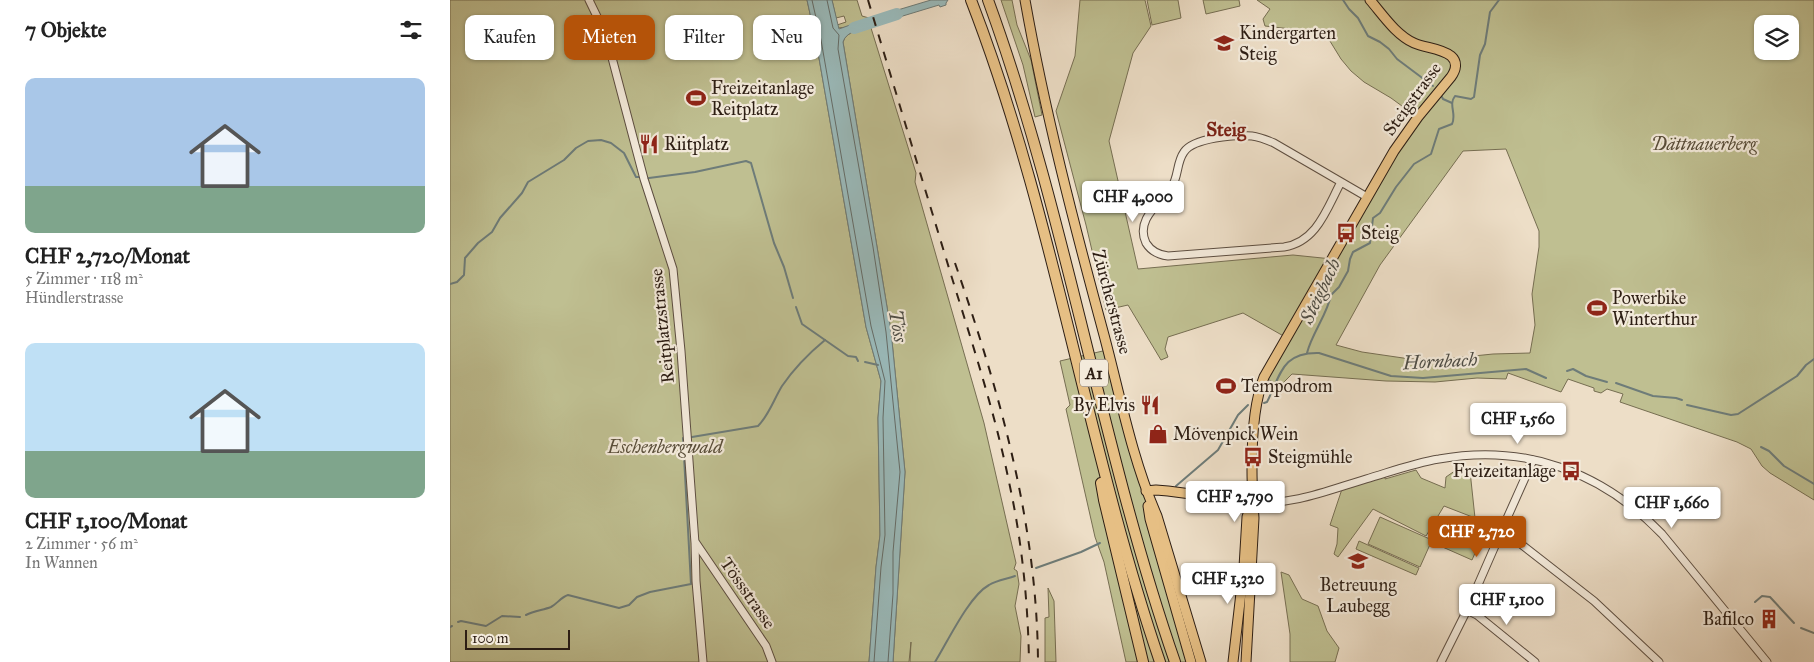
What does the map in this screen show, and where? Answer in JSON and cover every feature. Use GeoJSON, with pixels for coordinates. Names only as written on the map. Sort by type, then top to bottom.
{"type":"FeatureCollection","features":[{"type":"Feature","properties":{"kind":"highway","name":"A1"},"geometry":{"type":"LineString","coordinates":[[971,0],[1001,85],[1030,185],[1131,571],[1160,662]]}},
{"type":"Feature","properties":{"kind":"highway","name":"A1"},"geometry":{"type":"LineString","coordinates":[[988,0],[1018,89],[1045,181],[1123,490],[1155,602],[1175,662]]}},
{"type":"Feature","properties":{"kind":"highway","name":"A1"},"geometry":{"type":"LineString","coordinates":[[1094,435],[1104,500],[1144,662]]}},
{"type":"Feature","properties":{"kind":"main road","name":"Zürcherstrasse"},"geometry":{"type":"LineString","coordinates":[[1025,0],[1058,159],[1146,492],[1150,519],[1191,661]]}},
{"type":"Feature","properties":{"kind":"main road","name":"Steigstrasse"},"geometry":{"type":"LineString","coordinates":[[1246,662],[1254,518],[1252,502],[1255,413],[1264,377],[1403,138],[1451,76],[1456,66],[1454,59],[1448,54],[1420,46],[1406,39],[1370,0]]}},
{"type":"Feature","properties":{"kind":"main road"},"geometry":{"type":"LineString","coordinates":[[1146,492],[1156,490],[1252,502]]}},
{"type":"Feature","properties":{"kind":"main road","name":"Zürcherstrasse"},"geometry":{"type":"LineString","coordinates":[[1146,492],[1157,516],[1201,662]]}},
{"type":"Feature","properties":{"kind":"main road","name":"Steigstrasse"},"geometry":{"type":"LineString","coordinates":[[1233,662],[1244,567],[1247,517],[1252,502]]}},
{"type":"Feature","properties":{"kind":"street","name":"Reitplatzstrasse"},"geometry":{"type":"LineString","coordinates":[[589,0],[606,35],[644,180],[673,268],[703,662]]}},
{"type":"Feature","properties":{"kind":"street"},"geometry":{"type":"LineString","coordinates":[[1341,182],[1312,233],[1304,240],[1290,246],[1168,256],[1154,252],[1144,238],[1143,228],[1146,218],[1173,184],[1183,153],[1189,146],[1197,142],[1242,136],[1258,137],[1274,143],[1367,197]]}},
{"type":"Feature","properties":{"kind":"street"},"geometry":{"type":"LineString","coordinates":[[1252,502],[1299,499],[1440,458],[1491,454],[1540,460],[1592,481],[1626,501],[1643,514],[1668,541],[1767,662]]}},
{"type":"Feature","properties":{"kind":"street"},"geometry":{"type":"LineString","coordinates":[[1441,662],[1467,610],[1498,539],[1504,531],[1504,525],[1533,460]]}},
{"type":"Feature","properties":{"kind":"street"},"geometry":{"type":"LineString","coordinates":[[1504,531],[1594,601],[1659,662]]}},
{"type":"Feature","properties":{"kind":"street","name":"Tössstrasse"},"geometry":{"type":"LineString","coordinates":[[695,543],[766,646],[772,662]]}},
{"type":"Feature","properties":{"kind":"street"},"geometry":{"type":"LineString","coordinates":[[1467,610],[1477,615],[1535,662]]}},
{"type":"Feature","properties":{"kind":"green space","name":"Eschenbergwald"},"geometry":{"type":"Polygon","coordinates":[[[450,0],[807,0],[810,15],[753,15],[753,60],[819,60],[866,327],[881,381],[878,418],[880,535],[869,662],[450,662],[450,0]]]}},
{"type":"Feature","properties":{"kind":"green space"},"geometry":{"type":"Polygon","coordinates":[[[832,0],[857,0],[862,16],[869,18],[848,27],[838,28],[837,25],[846,22],[844,16],[836,18],[832,0]]]}},
{"type":"Feature","properties":{"kind":"green space"},"geometry":{"type":"Polygon","coordinates":[[[1001,0],[1012,0],[1017,25],[1031,60],[1042,115],[1035,117],[1023,65],[1001,0]]]}},
{"type":"Feature","properties":{"kind":"green space","name":"Dättnauerberg"},"geometry":{"type":"Polygon","coordinates":[[[1080,0],[1145,0],[1151,26],[1133,53],[1109,141],[1138,269],[1293,255],[1332,259],[1417,117],[1391,98],[1364,82],[1351,71],[1325,33],[1265,26],[1263,19],[1270,9],[1257,0],[1814,0],[1814,500],[1770,473],[1762,466],[1751,449],[1737,442],[1620,402],[1623,394],[1607,389],[1601,393],[1594,391],[1594,388],[1568,379],[1561,392],[1508,373],[1506,379],[1477,378],[1435,382],[1386,381],[1292,374],[1280,386],[1264,377],[1287,338],[1243,313],[1168,337],[1165,349],[1168,357],[1161,360],[1128,305],[1106,310],[1056,111],[1075,56],[1080,0]],[[1506,149],[1463,151],[1380,265],[1336,345],[1362,352],[1410,359],[1530,353],[1535,325],[1532,294],[1539,247],[1539,231],[1506,149]]]}},
{"type":"Feature","properties":{"kind":"green space"},"geometry":{"type":"Polygon","coordinates":[[[1147,0],[1178,0],[1181,18],[1152,25],[1147,0]]]}},
{"type":"Feature","properties":{"kind":"green space"},"geometry":{"type":"Polygon","coordinates":[[[1203,0],[1239,0],[1240,6],[1206,14],[1203,0]]]}},
{"type":"Feature","properties":{"kind":"green space"},"geometry":{"type":"Polygon","coordinates":[[[872,26],[871,28],[916,173],[915,182],[984,423],[1016,563],[1014,569],[1017,571],[1019,584],[1015,606],[1021,636],[1020,662],[910,662],[911,642],[909,662],[893,662],[905,472],[891,331],[843,42],[847,35],[859,29],[872,26]]]}},
{"type":"Feature","properties":{"kind":"green space"},"geometry":{"type":"Polygon","coordinates":[[[1107,350],[1201,662],[1126,662],[1104,562],[1095,537],[1066,409],[1070,405],[1060,361],[1107,350]]]}},
{"type":"Feature","properties":{"kind":"green space"},"geometry":{"type":"Polygon","coordinates":[[[1459,468],[1467,468],[1470,471],[1475,518],[1444,506],[1426,536],[1373,509],[1338,557],[1334,554],[1338,528],[1330,525],[1343,486],[1385,473],[1385,479],[1416,470],[1421,478],[1445,488],[1446,477],[1459,468]]]}},
{"type":"Feature","properties":{"kind":"green space"},"geometry":{"type":"Polygon","coordinates":[[[1380,517],[1432,540],[1420,567],[1368,544],[1380,517]]]}},
{"type":"Feature","properties":{"kind":"green space"},"geometry":{"type":"Polygon","coordinates":[[[1449,521],[1482,537],[1472,560],[1438,545],[1449,521]]]}},
{"type":"Feature","properties":{"kind":"green space"},"geometry":{"type":"Polygon","coordinates":[[[1359,541],[1419,568],[1416,575],[1356,549],[1359,541]]]}},
{"type":"Feature","properties":{"kind":"green space"},"geometry":{"type":"Polygon","coordinates":[[[1281,572],[1289,575],[1302,599],[1318,606],[1327,631],[1339,648],[1335,662],[1290,662],[1290,634],[1281,572]]]}},
{"type":"Feature","properties":{"kind":"green space"},"geometry":{"type":"Polygon","coordinates":[[[1048,588],[1054,601],[1056,662],[1045,662],[1045,618],[1049,617],[1048,588]]]}},
{"type":"Feature","properties":{"kind":"water"},"geometry":{"type":"Polygon","coordinates":[[[807,0],[832,0],[839,29],[869,18],[872,26],[859,29],[847,35],[843,42],[891,331],[905,472],[893,662],[869,662],[880,535],[878,418],[881,381],[866,327],[819,60],[821,60],[821,15],[810,15],[807,0]]]}},
{"type":"Feature","properties":{"kind":"water"},"geometry":{"type":"Polygon","coordinates":[[[931,0],[948,0],[946,5],[940,7],[939,5],[883,22],[881,15],[931,0]]]}},
{"type":"Feature","properties":{"kind":"waterway"},"geometry":{"type":"LineString","coordinates":[[1343,0],[1358,18],[1368,36],[1380,42],[1397,59],[1433,86]]}},
{"type":"Feature","properties":{"kind":"waterway","name":"Steigbach"},"geometry":{"type":"LineString","coordinates":[[1307,353],[1331,295],[1339,287],[1348,271],[1353,252],[1370,243],[1373,218],[1380,213],[1396,187],[1414,164],[1431,154],[1439,129],[1452,124],[1454,117],[1452,103],[1455,96],[1471,99],[1474,97],[1480,55],[1485,44],[1490,12],[1499,0]]}},
{"type":"Feature","properties":{"kind":"waterway"},"geometry":{"type":"LineString","coordinates":[[854,28],[897,14]]}},
{"type":"Feature","properties":{"kind":"waterway"},"geometry":{"type":"LineString","coordinates":[[1442,97],[1452,103]]}},
{"type":"Feature","properties":{"kind":"waterway"},"geometry":{"type":"LineString","coordinates":[[450,284],[457,282],[464,275],[465,258],[478,243],[492,232],[500,218],[522,193],[528,182],[564,160],[576,148],[588,141],[601,140],[611,143],[624,153],[636,177],[639,177]]}},
{"type":"Feature","properties":{"kind":"waterway"},"geometry":{"type":"LineString","coordinates":[[649,178],[695,172],[746,161],[751,163],[774,243],[784,267],[793,298]]}},
{"type":"Feature","properties":{"kind":"waterway"},"geometry":{"type":"LineString","coordinates":[[796,307],[802,324],[848,356],[856,357],[858,361]]}},
{"type":"Feature","properties":{"kind":"waterway"},"geometry":{"type":"LineString","coordinates":[[692,437],[758,426],[792,373],[825,340]]}},
{"type":"Feature","properties":{"kind":"waterway","name":"Hornbach"},"geometry":{"type":"LineString","coordinates":[[1264,403],[1267,402],[1284,367],[1297,356],[1307,354],[1319,353],[1391,376],[1423,378],[1526,369],[1546,378]]}},
{"type":"Feature","properties":{"kind":"waterway","name":"Hornbach"},"geometry":{"type":"LineString","coordinates":[[1687,405],[1731,415],[1738,414],[1797,376],[1814,359]]}},
{"type":"Feature","properties":{"kind":"waterway"},"geometry":{"type":"LineString","coordinates":[[865,362],[878,365]]}},
{"type":"Feature","properties":{"kind":"waterway","name":"Hornbach"},"geometry":{"type":"LineString","coordinates":[[1567,371],[1573,369],[1586,376],[1607,382]]}},
{"type":"Feature","properties":{"kind":"waterway","name":"Hornbach"},"geometry":{"type":"LineString","coordinates":[[1616,383],[1653,396],[1682,400]]}},
{"type":"Feature","properties":{"kind":"waterway","name":"Steigbach"},"geometry":{"type":"LineString","coordinates":[[1176,486],[1218,450],[1238,415],[1248,405]]}},
{"type":"Feature","properties":{"kind":"waterway"},"geometry":{"type":"LineString","coordinates":[[526,615],[551,607],[568,595],[619,608],[629,605],[637,597],[650,592],[691,584],[683,438]]}},
{"type":"Feature","properties":{"kind":"waterway"},"geometry":{"type":"LineString","coordinates":[[1761,447],[1769,451],[1784,466],[1814,484]]}},
{"type":"Feature","properties":{"kind":"waterway","name":"Steigbach"},"geometry":{"type":"LineString","coordinates":[[1036,568],[1100,543]]}},
{"type":"Feature","properties":{"kind":"waterway","name":"Steigbach"},"geometry":{"type":"LineString","coordinates":[[935,662],[967,609],[981,591],[992,583],[1015,576]]}},
{"type":"Feature","properties":{"kind":"waterway"},"geometry":{"type":"LineString","coordinates":[[1755,602],[1762,596],[1770,597],[1794,623]]}},
{"type":"Feature","properties":{"kind":"waterway"},"geometry":{"type":"LineString","coordinates":[[458,622],[486,626],[502,616],[520,617]]}},
{"type":"Feature","properties":{"kind":"waterway"},"geometry":{"type":"LineString","coordinates":[[1801,628],[1814,633]]}},
{"type":"Feature","properties":{"kind":"railway"},"geometry":{"type":"LineString","coordinates":[[868,0],[997,431],[1014,504],[1021,549],[1026,594],[1029,662]]}},
{"type":"Feature","properties":{"kind":"railway"},"geometry":{"type":"LineString","coordinates":[[955,263],[987,361],[1013,459],[1031,559],[1036,610],[1038,662]]}},
{"type":"Feature","properties":{"kind":"place","name":"Kindergarten Steig"},"geometry":{"type":"Point","coordinates":[1224,43]}},
{"type":"Feature","properties":{"kind":"place","name":"Freizeitanlage Reitplatz"},"geometry":{"type":"Point","coordinates":[696,98]}},
{"type":"Feature","properties":{"kind":"place","name":"Riitplatz"},"geometry":{"type":"Point","coordinates":[649,144]}},
{"type":"Feature","properties":{"kind":"place","name":"Steig"},"geometry":{"type":"Point","coordinates":[1346,233]}},
{"type":"Feature","properties":{"kind":"place","name":"Powerbike Winterthur"},"geometry":{"type":"Point","coordinates":[1597,308]}},
{"type":"Feature","properties":{"kind":"place","name":"Tempodrom"},"geometry":{"type":"Point","coordinates":[1226,386]}},
{"type":"Feature","properties":{"kind":"place","name":"By Elvis"},"geometry":{"type":"Point","coordinates":[1150,405]}},
{"type":"Feature","properties":{"kind":"place","name":"Mövenpick Wein"},"geometry":{"type":"Point","coordinates":[1158,434]}},
{"type":"Feature","properties":{"kind":"place","name":"Steigmühle"},"geometry":{"type":"Point","coordinates":[1253,457]}},
{"type":"Feature","properties":{"kind":"place","name":"Freizeitanlage"},"geometry":{"type":"Point","coordinates":[1571,471]}},
{"type":"Feature","properties":{"kind":"place","name":"Betreuung Laubegg"},"geometry":{"type":"Point","coordinates":[1358,561]}},
{"type":"Feature","properties":{"kind":"place","name":"Bafilco"},"geometry":{"type":"Point","coordinates":[1769,619]}},
{"type":"Feature","properties":{"kind":"district","name":"Steig"},"geometry":{"type":"Point","coordinates":[1226,129]}},
{"type":"Feature","properties":{"kind":"water label","name":"Töss"},"geometry":{"type":"Point","coordinates":[898,326]}}]}
